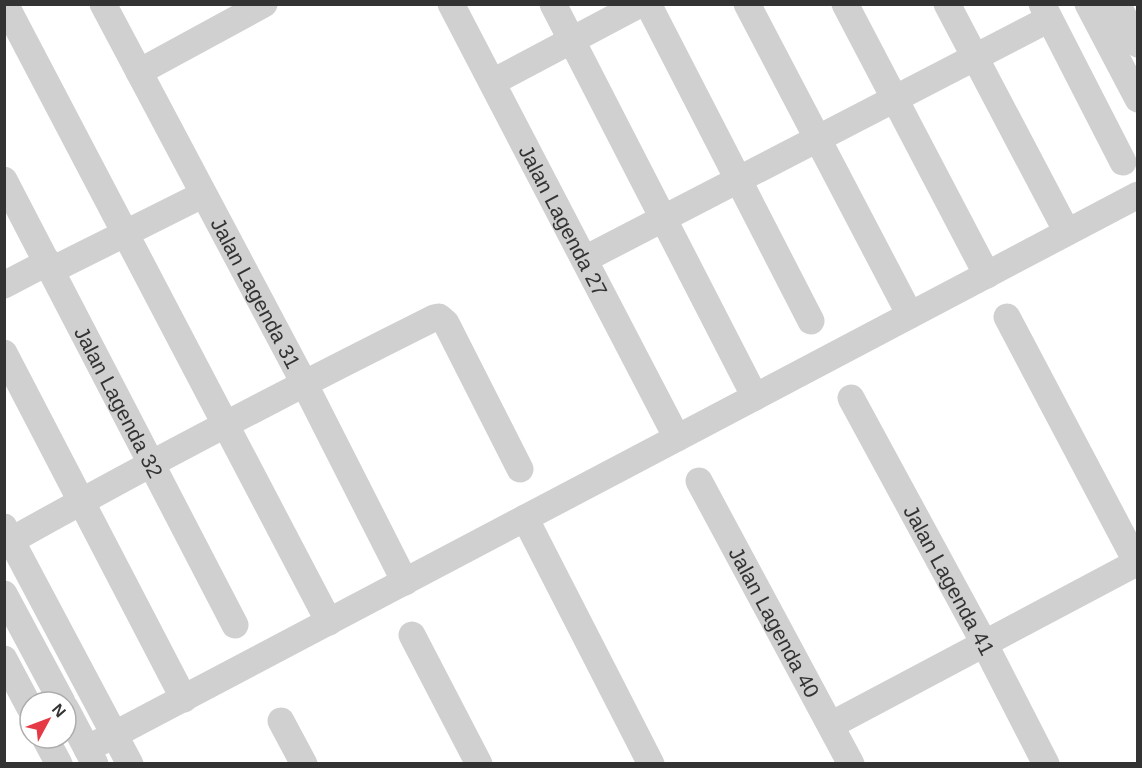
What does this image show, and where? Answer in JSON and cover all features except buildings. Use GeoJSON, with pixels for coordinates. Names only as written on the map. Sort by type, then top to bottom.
{"type":"FeatureCollection","features":[{"type":"Feature","properties":{"kind":"street"},"geometry":{"type":"LineString","coordinates":[[5,4],[328,622]]}},
{"type":"Feature","properties":{"kind":"street","name":"Jalan Lagenda 31"},"geometry":{"type":"LineString","coordinates":[[103,4],[202,195],[304,383],[405,582]]}},
{"type":"Feature","properties":{"kind":"street"},"geometry":{"type":"LineString","coordinates":[[139,72],[264,4]]}},
{"type":"Feature","properties":{"kind":"street","name":"Jalan Lagenda 27"},"geometry":{"type":"LineString","coordinates":[[451,4],[677,438]]}},
{"type":"Feature","properties":{"kind":"street"},"geometry":{"type":"LineString","coordinates":[[553,4],[755,397]]}},
{"type":"Feature","properties":{"kind":"street"},"geometry":{"type":"LineString","coordinates":[[493,82],[640,4]]}},
{"type":"Feature","properties":{"kind":"street"},"geometry":{"type":"LineString","coordinates":[[648,4],[811,321]]}},
{"type":"Feature","properties":{"kind":"street"},"geometry":{"type":"LineString","coordinates":[[747,4],[910,315]]}},
{"type":"Feature","properties":{"kind":"street"},"geometry":{"type":"LineString","coordinates":[[845,4],[987,275]]}},
{"type":"Feature","properties":{"kind":"street"},"geometry":{"type":"LineString","coordinates":[[947,4],[1067,232]]}},
{"type":"Feature","properties":{"kind":"street"},"geometry":{"type":"LineString","coordinates":[[1088,4],[1137,99]]}},
{"type":"Feature","properties":{"kind":"street"},"geometry":{"type":"LineString","coordinates":[[1117,4],[1137,44]]}},
{"type":"Feature","properties":{"kind":"street"},"geometry":{"type":"LineString","coordinates":[[585,260],[975,58],[1046,12],[1123,162]]}},
{"type":"Feature","properties":{"kind":"street","name":"Jalan Lagenda 32"},"geometry":{"type":"LineString","coordinates":[[4,180],[235,625]]}},
{"type":"Feature","properties":{"kind":"street"},"geometry":{"type":"LineString","coordinates":[[4,285],[124,234],[202,195]]}},
{"type":"Feature","properties":{"kind":"street"},"geometry":{"type":"LineString","coordinates":[[78,732],[91,756],[115,735],[1137,195]]}},
{"type":"Feature","properties":{"kind":"street"},"geometry":{"type":"LineString","coordinates":[[130,764],[8,533],[81,501],[304,383],[439,317],[446,323],[520,469]]}},
{"type":"Feature","properties":{"kind":"street"},"geometry":{"type":"LineString","coordinates":[[831,725],[1137,563],[1007,318]]}},
{"type":"Feature","properties":{"kind":"street"},"geometry":{"type":"LineString","coordinates":[[4,353],[184,699]]}},
{"type":"Feature","properties":{"kind":"street","name":"Jalan Lagenda 41"},"geometry":{"type":"LineString","coordinates":[[851,398],[984,643],[1046,764]]}},
{"type":"Feature","properties":{"kind":"street","name":"Jalan Lagenda 40"},"geometry":{"type":"LineString","coordinates":[[699,481],[851,764]]}},
{"type":"Feature","properties":{"kind":"street"},"geometry":{"type":"LineString","coordinates":[[525,518],[651,764]]}},
{"type":"Feature","properties":{"kind":"street"},"geometry":{"type":"LineString","coordinates":[[4,594],[56,690]]}},
{"type":"Feature","properties":{"kind":"street"},"geometry":{"type":"LineString","coordinates":[[412,635],[478,764]]}},
{"type":"Feature","properties":{"kind":"street"},"geometry":{"type":"LineString","coordinates":[[4,659],[20,690]]}},
{"type":"Feature","properties":{"kind":"street"},"geometry":{"type":"LineString","coordinates":[[281,721],[304,764]]}},
{"type":"Feature","properties":{"kind":"street"},"geometry":{"type":"LineString","coordinates":[[51,750],[59,764]]}}]}
